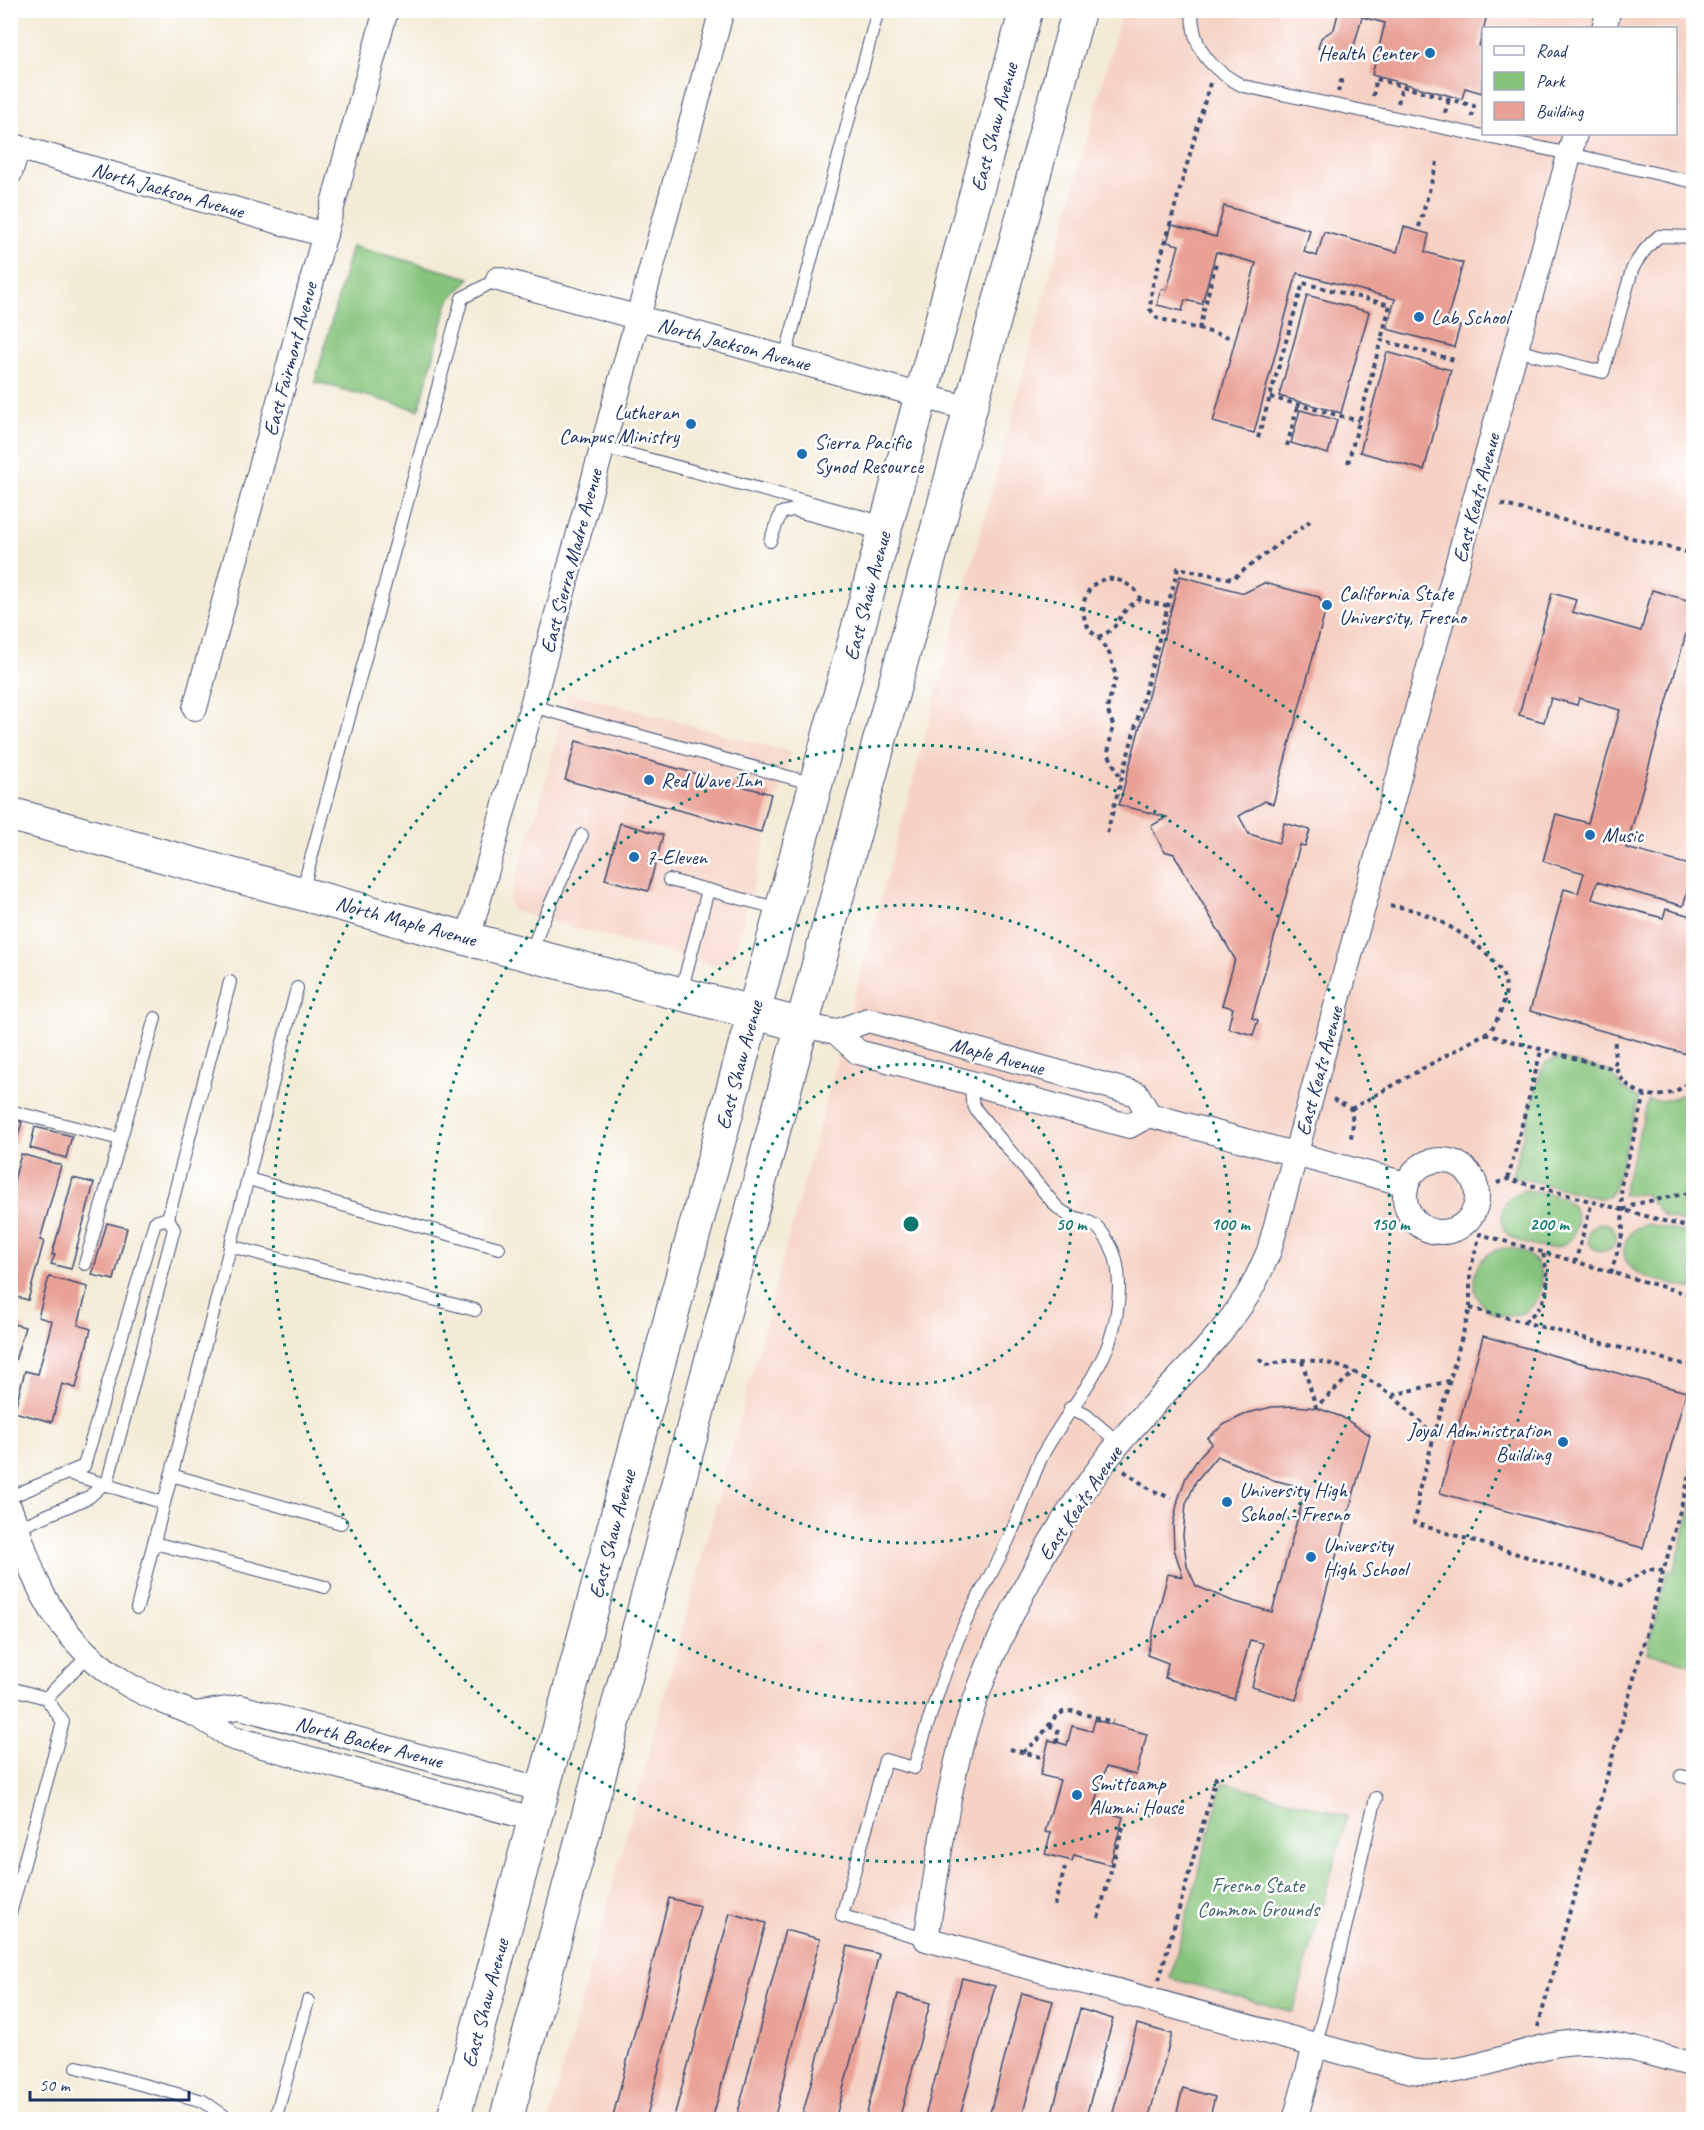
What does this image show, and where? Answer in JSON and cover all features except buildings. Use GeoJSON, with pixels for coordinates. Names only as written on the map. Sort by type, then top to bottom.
{"type":"FeatureCollection","features":[{"type":"Feature","properties":{"kind":"main road","name":"East Shaw Avenue"},"geometry":{"type":"LineString","coordinates":[[453,2120],[1026,10]]}},
{"type":"Feature","properties":{"kind":"main road"},"geometry":{"type":"LineString","coordinates":[[506,2120],[1078,10]]}},
{"type":"Feature","properties":{"kind":"main road","name":"North Maple Avenue"},"geometry":{"type":"LineString","coordinates":[[10,814],[468,939],[802,1025]]}},
{"type":"Feature","properties":{"kind":"street","name":"East Fairmont Avenue"},"geometry":{"type":"LineString","coordinates":[[195,708],[386,10]]}},
{"type":"Feature","properties":{"kind":"street","name":"East Sierra Madre Avenue"},"geometry":{"type":"LineString","coordinates":[[468,939],[722,10]]}},
{"type":"Feature","properties":{"kind":"street"},"geometry":{"type":"LineString","coordinates":[[1604,27],[1609,10]]}},
{"type":"Feature","properties":{"kind":"street","name":"East Keats Avenue"},"geometry":{"type":"LineString","coordinates":[[926,1939],[951,1785],[964,1736],[1008,1623],[1034,1572],[1075,1504],[1119,1443],[1226,1325],[1247,1296],[1269,1251],[1572,144]]}},
{"type":"Feature","properties":{"kind":"street","name":"North Jackson Avenue"},"geometry":{"type":"LineString","coordinates":[[14,146],[325,235]]}},
{"type":"Feature","properties":{"kind":"street"},"geometry":{"type":"LineString","coordinates":[[10,174],[14,146]]}},
{"type":"Feature","properties":{"kind":"street","name":"North Jackson Avenue"},"geometry":{"type":"LineString","coordinates":[[498,279],[970,409]]}},
{"type":"Feature","properties":{"kind":"street","name":"Maple Avenue"},"geometry":{"type":"LineString","coordinates":[[868,1020],[1137,1094],[1149,1115],[1129,1126],[858,1052],[836,1032],[868,1020]]}},
{"type":"Feature","properties":{"kind":"street"},"geometry":{"type":"LineString","coordinates":[[802,1025],[836,1032]]}},
{"type":"Feature","properties":{"kind":"street"},"geometry":{"type":"LineString","coordinates":[[1149,1115],[1406,1184]]}},
{"type":"Feature","properties":{"kind":"street","name":"North Backer Avenue"},"geometry":{"type":"LineString","coordinates":[[14,1518],[35,1578],[51,1609],[69,1635],[88,1655],[128,1685],[148,1696],[194,1714],[233,1738],[539,1805]]}},
{"type":"Feature","properties":{"kind":"street","name":"North Backer Avenue"},"geometry":{"type":"LineString","coordinates":[[194,1714],[240,1707],[539,1805]]}},
{"type":"Feature","properties":{"kind":"street"},"geometry":{"type":"LineString","coordinates":[[926,1939],[1377,2063],[1431,2074],[1455,2072],[1559,2044],[1584,2042],[1610,2043],[1694,2065]]}},
{"type":"Feature","properties":{"kind":"street"},"geometry":{"type":"LineString","coordinates":[[1295,2120],[1315,2046]]}},
{"type":"Feature","properties":{"kind":"lane"},"geometry":{"type":"LineString","coordinates":[[785,357],[878,10]]}},
{"type":"Feature","properties":{"kind":"lane"},"geometry":{"type":"LineString","coordinates":[[1192,10],[1196,42],[1213,67],[1232,81],[1253,89],[1482,128]]}},
{"type":"Feature","properties":{"kind":"lane"},"geometry":{"type":"LineString","coordinates":[[1520,135],[1572,144],[1694,182]]}},
{"type":"Feature","properties":{"kind":"lane"},"geometry":{"type":"LineString","coordinates":[[1516,350],[1603,372],[1632,270],[1638,257],[1659,236],[1694,237]]}},
{"type":"Feature","properties":{"kind":"lane"},"geometry":{"type":"LineString","coordinates":[[302,893],[462,298],[498,279]]}},
{"type":"Feature","properties":{"kind":"lane"},"geometry":{"type":"LineString","coordinates":[[603,447],[885,529]]}},
{"type":"Feature","properties":{"kind":"lane"},"geometry":{"type":"LineString","coordinates":[[770,541],[781,513],[793,510],[885,529]]}},
{"type":"Feature","properties":{"kind":"lane"},"geometry":{"type":"LineString","coordinates":[[532,706],[816,784]]}},
{"type":"Feature","properties":{"kind":"lane"},"geometry":{"type":"LineString","coordinates":[[531,955],[541,925],[582,836]]}},
{"type":"Feature","properties":{"kind":"lane"},"geometry":{"type":"LineString","coordinates":[[669,880],[781,909]]}},
{"type":"Feature","properties":{"kind":"lane"},"geometry":{"type":"LineString","coordinates":[[681,994],[708,890]]}},
{"type":"Feature","properties":{"kind":"lane"},"geometry":{"type":"LineString","coordinates":[[14,1518],[89,1497],[108,1480],[174,1229],[168,1218],[230,982]]}},
{"type":"Feature","properties":{"kind":"lane"},"geometry":{"type":"LineString","coordinates":[[137,1608],[297,988]]}},
{"type":"Feature","properties":{"kind":"lane"},"geometry":{"type":"LineString","coordinates":[[85,1264],[155,1018]]}},
{"type":"Feature","properties":{"kind":"lane"},"geometry":{"type":"LineString","coordinates":[[926,1939],[842,1916],[885,1760],[914,1768],[942,1680],[965,1623],[1007,1541],[1042,1456],[1070,1408],[1100,1365],[1116,1318],[1119,1293],[1118,1269],[1109,1244],[1092,1224],[1062,1213],[976,1110],[972,1101],[971,1084]]}},
{"type":"Feature","properties":{"kind":"lane"},"geometry":{"type":"LineString","coordinates":[[10,1111],[120,1139]]}},
{"type":"Feature","properties":{"kind":"lane"},"geometry":{"type":"LineString","coordinates":[[248,1179],[499,1248]]}},
{"type":"Feature","properties":{"kind":"lane"},"geometry":{"type":"LineString","coordinates":[[10,1497],[84,1466],[155,1222],[168,1218]]}},
{"type":"Feature","properties":{"kind":"lane"},"geometry":{"type":"LineString","coordinates":[[230,1246],[475,1310]]}},
{"type":"Feature","properties":{"kind":"lane"},"geometry":{"type":"LineString","coordinates":[[1070,1408],[1086,1415],[1119,1443]]}},
{"type":"Feature","properties":{"kind":"lane"},"geometry":{"type":"LineString","coordinates":[[68,1473],[102,1486],[164,1503]]}},
{"type":"Feature","properties":{"kind":"lane"},"geometry":{"type":"LineString","coordinates":[[171,1476],[341,1523]]}},
{"type":"Feature","properties":{"kind":"lane"},"geometry":{"type":"LineString","coordinates":[[154,1543],[325,1587]]}},
{"type":"Feature","properties":{"kind":"lane"},"geometry":{"type":"LineString","coordinates":[[46,1698],[88,1655]]}},
{"type":"Feature","properties":{"kind":"lane"},"geometry":{"type":"LineString","coordinates":[[10,1688],[46,1698],[63,1722],[10,1914]]}},
{"type":"Feature","properties":{"kind":"lane"},"geometry":{"type":"LineString","coordinates":[[1315,2046],[1334,1977],[1355,1878],[1376,1798]]}},
{"type":"Feature","properties":{"kind":"lane"},"geometry":{"type":"LineString","coordinates":[[275,2120],[308,2001]]}},
{"type":"Feature","properties":{"kind":"lane"},"geometry":{"type":"LineString","coordinates":[[77,2067],[203,2101],[230,2120]]}},
{"type":"Feature","properties":{"kind":"path"},"geometry":{"type":"LineString","coordinates":[[1213,67],[1207,96],[1152,288],[1150,309],[1157,318],[1233,338]]}},
{"type":"Feature","properties":{"kind":"path"},"geometry":{"type":"LineString","coordinates":[[1337,95],[1342,75]]}},
{"type":"Feature","properties":{"kind":"path"},"geometry":{"type":"LineString","coordinates":[[1371,102],[1376,79],[1474,106],[1472,121]]}},
{"type":"Feature","properties":{"kind":"path"},"geometry":{"type":"LineString","coordinates":[[1397,106],[1402,86]]}},
{"type":"Feature","properties":{"kind":"path"},"geometry":{"type":"LineString","coordinates":[[1445,116],[1449,99]]}},
{"type":"Feature","properties":{"kind":"path"},"geometry":{"type":"LineString","coordinates":[[1419,227],[1438,159]]}},
{"type":"Feature","properties":{"kind":"path"},"geometry":{"type":"LineString","coordinates":[[1199,329],[1216,263]]}},
{"type":"Feature","properties":{"kind":"path"},"geometry":{"type":"LineString","coordinates":[[1258,438],[1303,283],[1390,305],[1348,463]]}},
{"type":"Feature","properties":{"kind":"path"},"geometry":{"type":"LineString","coordinates":[[1381,340],[1458,361]]}},
{"type":"Feature","properties":{"kind":"path"},"geometry":{"type":"LineString","coordinates":[[1270,397],[1359,421]]}},
{"type":"Feature","properties":{"kind":"path"},"geometry":{"type":"LineString","coordinates":[[1287,446],[1298,405]]}},
{"type":"Feature","properties":{"kind":"path"},"geometry":{"type":"LineString","coordinates":[[1501,504],[1694,554]]}},
{"type":"Feature","properties":{"kind":"path"},"geometry":{"type":"LineString","coordinates":[[1107,833],[1179,568],[1232,579],[1310,521]]}},
{"type":"Feature","properties":{"kind":"path"},"geometry":{"type":"LineString","coordinates":[[1122,781],[1108,753],[1113,725],[1107,709],[1116,678],[1110,655],[1084,619],[1082,605],[1091,586],[1107,579],[1123,582],[1134,588],[1141,599],[1168,606]]}},
{"type":"Feature","properties":{"kind":"path"},"geometry":{"type":"LineString","coordinates":[[1098,637],[1108,633],[1119,622],[1128,607],[1141,599]]}},
{"type":"Feature","properties":{"kind":"path"},"geometry":{"type":"LineString","coordinates":[[1351,1109],[1491,1030],[1497,1021],[1505,990],[1504,978],[1488,954],[1460,934],[1428,915],[1408,908],[1389,906],[1380,909]]}},
{"type":"Feature","properties":{"kind":"path"},"geometry":{"type":"LineString","coordinates":[[1484,1034],[1618,1070]]}},
{"type":"Feature","properties":{"kind":"path"},"geometry":{"type":"LineString","coordinates":[[1615,1042],[1614,1060],[1619,1077],[1633,1090],[1657,1097],[1677,1091],[1694,1075]]}},
{"type":"Feature","properties":{"kind":"path"},"geometry":{"type":"LineString","coordinates":[[1508,1179],[1541,1051]]}},
{"type":"Feature","properties":{"kind":"path"},"geometry":{"type":"LineString","coordinates":[[1611,1273],[1623,1232],[1621,1185],[1645,1095]]}},
{"type":"Feature","properties":{"kind":"path"},"geometry":{"type":"LineString","coordinates":[[1328,1098],[1351,1109]]}},
{"type":"Feature","properties":{"kind":"path"},"geometry":{"type":"LineString","coordinates":[[1351,1109],[1353,1124],[1351,1138]]}},
{"type":"Feature","properties":{"kind":"path"},"geometry":{"type":"LineString","coordinates":[[1497,1183],[1508,1179],[1694,1229]]}},
{"type":"Feature","properties":{"kind":"path"},"geometry":{"type":"LineString","coordinates":[[1622,1211],[1635,1204],[1694,1192]]}},
{"type":"Feature","properties":{"kind":"path"},"geometry":{"type":"LineString","coordinates":[[1575,1263],[1592,1202]]}},
{"type":"Feature","properties":{"kind":"path"},"geometry":{"type":"LineString","coordinates":[[1663,1571],[1649,1569],[1621,1585],[1414,1523],[1418,1509],[1418,1494],[1470,1308],[1470,1271],[1480,1234],[1694,1296]]}},
{"type":"Feature","properties":{"kind":"path"},"geometry":{"type":"LineString","coordinates":[[1524,1322],[1536,1313],[1546,1296],[1549,1285],[1542,1253]]}},
{"type":"Feature","properties":{"kind":"path"},"geometry":{"type":"LineString","coordinates":[[1470,1308],[1694,1367]]}},
{"type":"Feature","properties":{"kind":"path"},"geometry":{"type":"LineString","coordinates":[[1259,1359],[1266,1365],[1295,1360],[1326,1363],[1364,1376],[1393,1395],[1434,1437]]}},
{"type":"Feature","properties":{"kind":"path"},"geometry":{"type":"LineString","coordinates":[[1302,1361],[1316,1407],[1354,1372]]}},
{"type":"Feature","properties":{"kind":"path"},"geometry":{"type":"LineString","coordinates":[[1393,1395],[1450,1380]]}},
{"type":"Feature","properties":{"kind":"path"},"geometry":{"type":"LineString","coordinates":[[1537,2030],[1694,1460]]}},
{"type":"Feature","properties":{"kind":"path"},"geometry":{"type":"LineString","coordinates":[[1123,1470],[1151,1490],[1171,1498]]}},
{"type":"Feature","properties":{"kind":"path"},"geometry":{"type":"LineString","coordinates":[[1023,1752],[1038,1740],[1055,1717],[1063,1712],[1073,1711],[1113,1722]]}},
{"type":"Feature","properties":{"kind":"path"},"geometry":{"type":"LineString","coordinates":[[1049,1725],[1058,1731],[1057,1742]]}},
{"type":"Feature","properties":{"kind":"path"},"geometry":{"type":"LineString","coordinates":[[1010,1749],[1045,1758]]}},
{"type":"Feature","properties":{"kind":"path"},"geometry":{"type":"LineString","coordinates":[[1159,1981],[1217,1774]]}},
{"type":"Feature","properties":{"kind":"path"},"geometry":{"type":"LineString","coordinates":[[1098,1918],[1124,1822]]}},
{"type":"Feature","properties":{"kind":"path"},"geometry":{"type":"LineString","coordinates":[[1054,1906],[1065,1868]]}},
{"type":"Feature","properties":{"kind":"shaded area","name":"California State University, Fresno"},"geometry":{"type":"Polygon","coordinates":[[[1122,11],[1693,11],[1693,2119],[549,2120],[1122,11]]]}},
{"type":"Feature","properties":{"kind":"shaded area"},"geometry":{"type":"Polygon","coordinates":[[[568,692],[790,752],[732,963],[719,967],[513,911],[509,899],[539,805],[568,692]]]}},
{"type":"Feature","properties":{"kind":"green space"},"geometry":{"type":"Polygon","coordinates":[[[352,246],[470,278],[448,302],[419,410],[315,382],[352,246]]]}},
{"type":"Feature","properties":{"kind":"green space"},"geometry":{"type":"Polygon","coordinates":[[[1558,1058],[1611,1072],[1621,1087],[1639,1098],[1614,1189],[1608,1197],[1599,1198],[1512,1176],[1541,1071],[1546,1062],[1558,1058]]]}},
{"type":"Feature","properties":{"kind":"green space"},"geometry":{"type":"Polygon","coordinates":[[[1693,1086],[1693,1225],[1664,1216],[1645,1194],[1622,1195],[1648,1101],[1672,1098],[1683,1094],[1693,1086]]]}},
{"type":"Feature","properties":{"kind":"green space"},"geometry":{"type":"Polygon","coordinates":[[[1525,1190],[1557,1196],[1571,1205],[1575,1211],[1577,1224],[1572,1237],[1567,1242],[1554,1248],[1541,1247],[1518,1241],[1505,1232],[1502,1218],[1504,1206],[1512,1196],[1525,1190]]]}},
{"type":"Feature","properties":{"kind":"green space"},"geometry":{"type":"Polygon","coordinates":[[[1602,1223],[1612,1227],[1616,1237],[1612,1247],[1602,1251],[1592,1247],[1588,1237],[1592,1227],[1602,1223]]]}},
{"type":"Feature","properties":{"kind":"green space"},"geometry":{"type":"Polygon","coordinates":[[[1648,1224],[1693,1235],[1693,1289],[1647,1277],[1636,1272],[1629,1265],[1624,1255],[1626,1240],[1633,1231],[1648,1224]]]}},
{"type":"Feature","properties":{"kind":"green space"},"geometry":{"type":"Polygon","coordinates":[[[1508,1248],[1521,1251],[1532,1258],[1539,1269],[1542,1282],[1539,1295],[1532,1306],[1521,1313],[1508,1316],[1495,1313],[1484,1306],[1477,1295],[1474,1282],[1477,1269],[1484,1258],[1495,1251],[1508,1248]]]}},
{"type":"Feature","properties":{"kind":"green space"},"geometry":{"type":"Polygon","coordinates":[[[1693,1501],[1694,1664],[1647,1653],[1668,1570],[1674,1571],[1693,1501]]]}},
{"type":"Feature","properties":{"kind":"green space","name":"Fresno State Common Grounds"},"geometry":{"type":"Polygon","coordinates":[[[1223,1782],[1347,1816],[1293,2012],[1170,1978],[1223,1782]]]}},
{"type":"Feature","properties":{"kind":"place","name":"Health Center"},"geometry":{"type":"Point","coordinates":[1430,53]}},
{"type":"Feature","properties":{"kind":"place","name":"Lab School"},"geometry":{"type":"Point","coordinates":[1419,317]}},
{"type":"Feature","properties":{"kind":"place","name":"Lutheran Campus Ministry"},"geometry":{"type":"Point","coordinates":[691,424]}},
{"type":"Feature","properties":{"kind":"place","name":"Sierra Pacific Synod Resource"},"geometry":{"type":"Point","coordinates":[802,454]}},
{"type":"Feature","properties":{"kind":"place","name":"California State University, Fresno"},"geometry":{"type":"Point","coordinates":[1327,605]}},
{"type":"Feature","properties":{"kind":"place","name":"Red Wave Inn"},"geometry":{"type":"Point","coordinates":[649,780]}},
{"type":"Feature","properties":{"kind":"place","name":"Music"},"geometry":{"type":"Point","coordinates":[1590,835]}},
{"type":"Feature","properties":{"kind":"place","name":"7-Eleven"},"geometry":{"type":"Point","coordinates":[634,857]}},
{"type":"Feature","properties":{"kind":"place","name":"Joyal Administration Building"},"geometry":{"type":"Point","coordinates":[1563,1442]}},
{"type":"Feature","properties":{"kind":"place","name":"University High School - Fresno"},"geometry":{"type":"Point","coordinates":[1227,1502]}},
{"type":"Feature","properties":{"kind":"place","name":"University High School"},"geometry":{"type":"Point","coordinates":[1311,1557]}},
{"type":"Feature","properties":{"kind":"place","name":"Smittcamp Alumni House"},"geometry":{"type":"Point","coordinates":[1077,1795]}}]}
